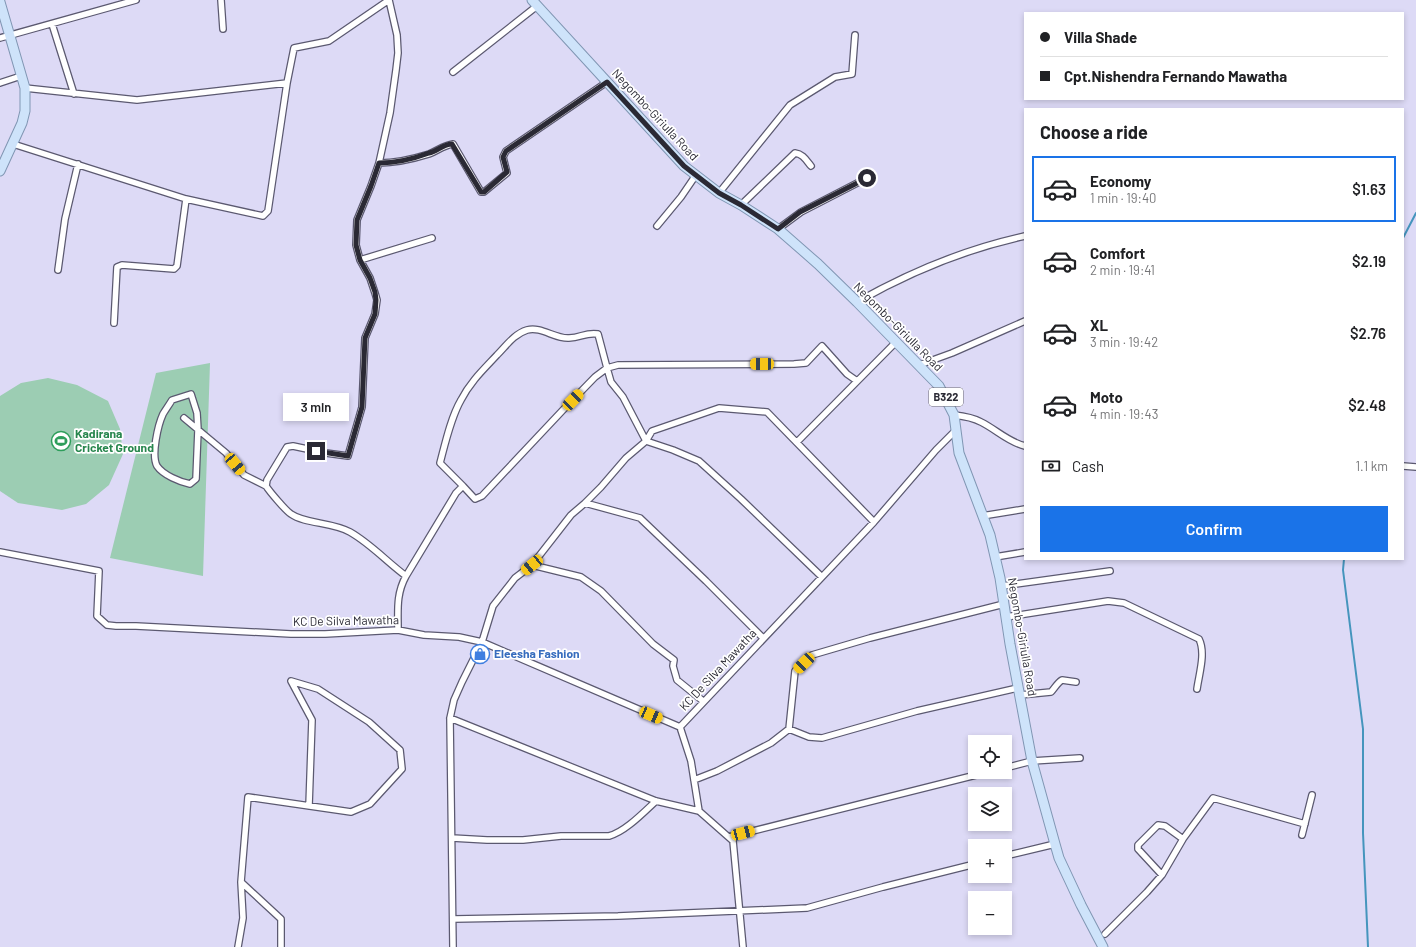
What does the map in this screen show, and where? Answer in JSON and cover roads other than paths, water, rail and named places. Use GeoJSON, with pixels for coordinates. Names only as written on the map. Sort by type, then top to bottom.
{"type":"FeatureCollection","features":[{"type":"Feature","properties":{"kind":"main road"},"geometry":{"type":"LineString","coordinates":[[0,2],[25,88],[25,111],[22,123],[0,170]]}},
{"type":"Feature","properties":{"kind":"main road","name":"Negombo-Giriulla Road"},"geometry":{"type":"LineString","coordinates":[[535,3],[684,166],[719,193],[741,205],[778,229],[818,264],[857,302],[939,386],[954,415],[959,453],[990,534],[1002,586],[1006,617],[1032,761],[1059,858],[1103,947]]}},
{"type":"Feature","properties":{"kind":"street"},"geometry":{"type":"LineString","coordinates":[[0,38],[136,0]]}},
{"type":"Feature","properties":{"kind":"street"},"geometry":{"type":"LineString","coordinates":[[221,0],[223,29]]}},
{"type":"Feature","properties":{"kind":"street"},"geometry":{"type":"LineString","coordinates":[[13,144],[186,199],[263,216],[268,211],[287,83],[294,48],[329,42],[389,0],[397,35],[398,53],[390,113],[379,163],[357,220],[356,245],[360,260],[370,278],[376,300],[375,314],[365,338],[362,407],[348,456],[294,446],[287,447],[267,480],[266,486]]}},
{"type":"Feature","properties":{"kind":"street"},"geometry":{"type":"LineString","coordinates":[[453,72],[535,3]]}},
{"type":"Feature","properties":{"kind":"street"},"geometry":{"type":"LineString","coordinates":[[52,24],[74,94]]}},
{"type":"Feature","properties":{"kind":"street"},"geometry":{"type":"LineString","coordinates":[[719,193],[790,104],[835,77],[852,74],[855,35]]}},
{"type":"Feature","properties":{"kind":"street"},"geometry":{"type":"LineString","coordinates":[[0,83],[21,76]]}},
{"type":"Feature","properties":{"kind":"street"},"geometry":{"type":"LineString","coordinates":[[379,163],[392,163],[430,153],[448,144],[452,144],[481,192],[484,192],[507,172],[503,157],[506,151],[607,82]]}},
{"type":"Feature","properties":{"kind":"street"},"geometry":{"type":"LineString","coordinates":[[25,88],[137,100],[287,83]]}},
{"type":"Feature","properties":{"kind":"street"},"geometry":{"type":"LineString","coordinates":[[741,205],[795,153],[804,157],[811,166]]}},
{"type":"Feature","properties":{"kind":"street"},"geometry":{"type":"LineString","coordinates":[[58,270],[65,219],[78,164]]}},
{"type":"Feature","properties":{"kind":"street"},"geometry":{"type":"LineString","coordinates":[[656,226],[696,175]]}},
{"type":"Feature","properties":{"kind":"street"},"geometry":{"type":"LineString","coordinates":[[778,229],[800,212],[867,178]]}},
{"type":"Feature","properties":{"kind":"street"},"geometry":{"type":"LineString","coordinates":[[114,323],[118,267],[122,265],[174,269],[177,266],[186,199]]}},
{"type":"Feature","properties":{"kind":"street"},"geometry":{"type":"LineString","coordinates":[[857,302],[884,287],[939,262],[995,242],[1024,236]]}},
{"type":"Feature","properties":{"kind":"street"},"geometry":{"type":"LineString","coordinates":[[360,260],[432,238]]}},
{"type":"Feature","properties":{"kind":"street"},"geometry":{"type":"LineString","coordinates":[[919,365],[952,354],[1024,321]]}},
{"type":"Feature","properties":{"kind":"street"},"geometry":{"type":"LineString","coordinates":[[822,577],[699,461],[646,441],[623,396],[612,382],[607,368],[598,334],[590,333],[578,338],[567,339],[543,332],[529,330],[516,336],[472,382],[460,400],[447,436],[440,463],[475,499],[482,496],[589,383],[607,368],[618,366],[806,363],[822,346],[847,374],[857,381]]}},
{"type":"Feature","properties":{"kind":"street"},"geometry":{"type":"LineString","coordinates":[[797,442],[896,342]]}},
{"type":"Feature","properties":{"kind":"street"},"geometry":{"type":"LineString","coordinates":[[191,394],[197,413],[198,430],[196,479],[190,484],[177,481],[158,467],[154,459],[158,429],[164,413],[172,400],[191,394]]}},
{"type":"Feature","properties":{"kind":"street"},"geometry":{"type":"LineString","coordinates":[[453,947],[454,919],[450,718],[454,700],[482,642],[494,606],[515,578],[532,565],[571,515],[601,487],[626,458],[646,441],[652,431],[719,408],[767,412],[874,522]]}},
{"type":"Feature","properties":{"kind":"street"},"geometry":{"type":"LineString","coordinates":[[954,415],[969,417],[982,422],[1014,444],[1024,446]]}},
{"type":"Feature","properties":{"kind":"street"},"geometry":{"type":"LineString","coordinates":[[184,418],[226,453],[244,475],[266,486],[290,514],[298,518],[338,527],[350,532],[370,545],[406,576]]}},
{"type":"Feature","properties":{"kind":"street","name":"KC De Silva Mawatha"},"geometry":{"type":"LineString","coordinates":[[0,552],[99,571],[97,616],[112,626],[291,634],[324,634],[398,630],[459,637],[482,642],[680,727],[762,638],[874,522],[936,450],[956,430]]}},
{"type":"Feature","properties":{"kind":"street"},"geometry":{"type":"LineString","coordinates":[[1404,466],[1416,467]]}},
{"type":"Feature","properties":{"kind":"street"},"geometry":{"type":"LineString","coordinates":[[398,630],[398,596],[400,586],[452,499],[463,486]]}},
{"type":"Feature","properties":{"kind":"street"},"geometry":{"type":"LineString","coordinates":[[585,503],[640,518],[706,581],[762,638]]}},
{"type":"Feature","properties":{"kind":"street"},"geometry":{"type":"LineString","coordinates":[[982,516],[1024,509]]}},
{"type":"Feature","properties":{"kind":"street"},"geometry":{"type":"LineString","coordinates":[[995,557],[1024,552]]}},
{"type":"Feature","properties":{"kind":"street"},"geometry":{"type":"LineString","coordinates":[[532,565],[581,577],[601,591],[653,644],[674,660],[673,666],[677,680],[703,701]]}},
{"type":"Feature","properties":{"kind":"street"},"geometry":{"type":"LineString","coordinates":[[1002,586],[1110,571]]}},
{"type":"Feature","properties":{"kind":"street"},"geometry":{"type":"LineString","coordinates":[[1006,617],[1108,601],[1124,603],[1199,638],[1202,644],[1202,654],[1197,689]]}},
{"type":"Feature","properties":{"kind":"street"},"geometry":{"type":"LineString","coordinates":[[694,780],[716,771],[771,743],[789,729],[795,671],[812,655],[870,638],[1004,604]]}},
{"type":"Feature","properties":{"kind":"street"},"geometry":{"type":"LineString","coordinates":[[789,729],[809,737],[822,738],[917,711],[1019,691],[1051,692],[1057,682],[1062,680],[1076,682]]}},
{"type":"Feature","properties":{"kind":"street"},"geometry":{"type":"LineString","coordinates":[[238,947],[243,918],[241,882],[248,797],[308,806],[351,812],[370,804],[402,769],[400,750],[369,722],[318,689],[291,681],[312,720],[308,806]]}},
{"type":"Feature","properties":{"kind":"street"},"geometry":{"type":"LineString","coordinates":[[450,718],[656,801],[699,811],[733,841],[743,947]]}},
{"type":"Feature","properties":{"kind":"street"},"geometry":{"type":"LineString","coordinates":[[680,727],[690,761],[699,811]]}},
{"type":"Feature","properties":{"kind":"street"},"geometry":{"type":"LineString","coordinates":[[1012,766],[1032,761],[1080,758]]}},
{"type":"Feature","properties":{"kind":"street"},"geometry":{"type":"LineString","coordinates":[[729,837],[968,777]]}},
{"type":"Feature","properties":{"kind":"street"},"geometry":{"type":"LineString","coordinates":[[1302,835],[1312,795]]}},
{"type":"Feature","properties":{"kind":"street"},"geometry":{"type":"LineString","coordinates":[[1105,934],[1147,892],[1162,874],[1183,839],[1213,798],[1305,824]]}},
{"type":"Feature","properties":{"kind":"street"},"geometry":{"type":"LineString","coordinates":[[452,838],[523,840],[561,836],[609,836],[624,828],[656,801]]}},
{"type":"Feature","properties":{"kind":"street"},"geometry":{"type":"LineString","coordinates":[[1162,874],[1138,849],[1138,845],[1158,825],[1165,826],[1183,839]]}},
{"type":"Feature","properties":{"kind":"street"},"geometry":{"type":"LineString","coordinates":[[1012,854],[1055,844]]}},
{"type":"Feature","properties":{"kind":"street"},"geometry":{"type":"LineString","coordinates":[[454,919],[618,916],[807,908],[883,886],[968,866]]}},
{"type":"Feature","properties":{"kind":"street"},"geometry":{"type":"LineString","coordinates":[[241,882],[281,919],[281,947]]}},
{"type":"Feature","properties":{"kind":"waterway"},"geometry":{"type":"LineString","coordinates":[[1404,236],[1416,213]]}},
{"type":"Feature","properties":{"kind":"waterway"},"geometry":{"type":"LineString","coordinates":[[1344,560],[1343,570],[1363,729],[1363,833],[1368,947]]}},
{"type":"Feature","properties":{"kind":"place","name":"Kadirana Cricket Ground"},"geometry":{"type":"Point","coordinates":[61,441]}},
{"type":"Feature","properties":{"kind":"place","name":"Eleesha Fashion"},"geometry":{"type":"Point","coordinates":[480,654]}}]}
